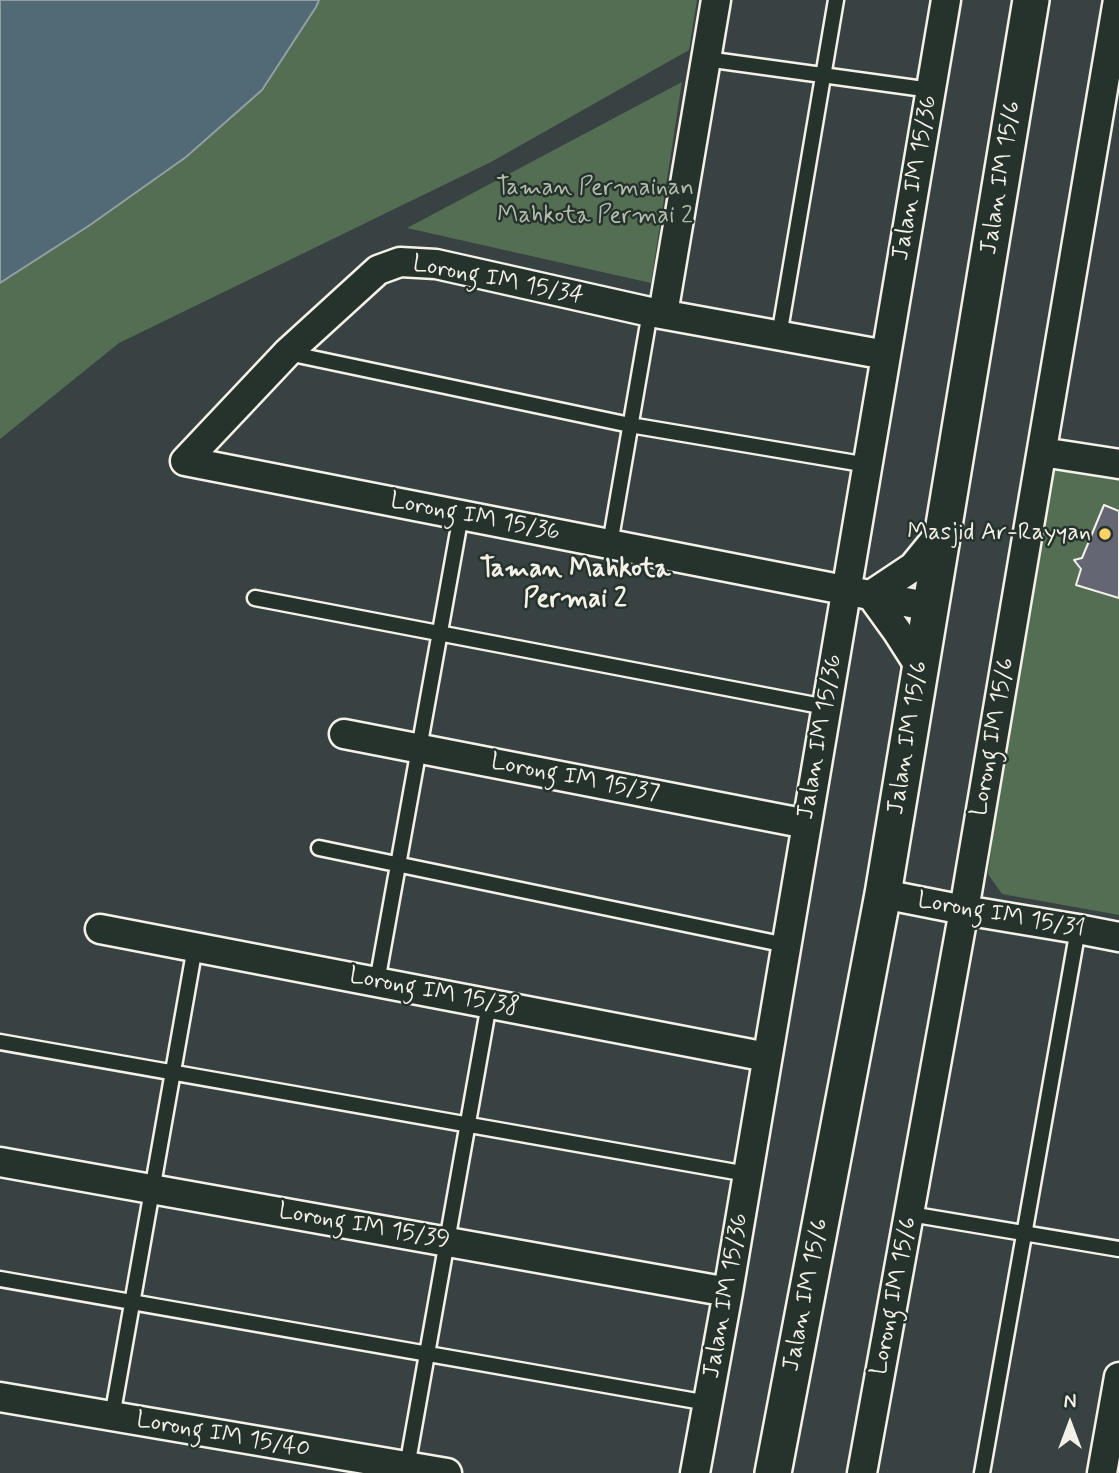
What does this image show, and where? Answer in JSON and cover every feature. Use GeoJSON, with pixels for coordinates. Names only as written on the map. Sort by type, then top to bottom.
{"type":"FeatureCollection","features":[{"type":"Feature","properties":{"kind":"street"},"geometry":{"type":"LineString","coordinates":[[656,313],[716,0]]}},
{"type":"Feature","properties":{"kind":"street","name":"Jalan IM 15/36"},"geometry":{"type":"LineString","coordinates":[[695,1473],[827,707],[859,593],[868,465],[946,0]]}},
{"type":"Feature","properties":{"kind":"street","name":"Jalan IM 15/6"},"geometry":{"type":"LineString","coordinates":[[773,1473],[883,894],[1031,0]]}},
{"type":"Feature","properties":{"kind":"street","name":"Lorong IM 15/6"},"geometry":{"type":"LineString","coordinates":[[862,1473],[964,910],[1042,452],[1113,69],[1118,0]]}},
{"type":"Feature","properties":{"kind":"street","name":"Lorong IM 15/34"},"geometry":{"type":"LineString","coordinates":[[185,461],[287,353],[378,270],[400,262],[436,264],[656,313],[886,355]]}},
{"type":"Feature","properties":{"kind":"street"},"geometry":{"type":"LineString","coordinates":[[1042,452],[1119,464]]}},
{"type":"Feature","properties":{"kind":"street","name":"Lorong IM 15/36"},"geometry":{"type":"LineString","coordinates":[[185,461],[931,607]]}},
{"type":"Feature","properties":{"kind":"street"},"geometry":{"type":"LineString","coordinates":[[920,667],[897,631],[859,593],[913,567],[944,529]]}},
{"type":"Feature","properties":{"kind":"street","name":"Lorong IM 15/37"},"geometry":{"type":"LineString","coordinates":[[344,734],[807,824]]}},
{"type":"Feature","properties":{"kind":"street","name":"Lorong IM 15/31"},"geometry":{"type":"LineString","coordinates":[[883,894],[1119,937]]}},
{"type":"Feature","properties":{"kind":"street","name":"Lorong IM 15/38"},"geometry":{"type":"LineString","coordinates":[[100,929],[767,1057]]}},
{"type":"Feature","properties":{"kind":"street","name":"Lorong IM 15/39"},"geometry":{"type":"LineString","coordinates":[[0,1162],[727,1292]]}},
{"type":"Feature","properties":{"kind":"street"},"geometry":{"type":"LineString","coordinates":[[1102,1473],[1119,1377]]}},
{"type":"Feature","properties":{"kind":"street","name":"Lorong IM 15/40"},"geometry":{"type":"LineString","coordinates":[[0,1397],[447,1473]]}},
{"type":"Feature","properties":{"kind":"lane"},"geometry":{"type":"LineString","coordinates":[[779,336],[836,0]]}},
{"type":"Feature","properties":{"kind":"lane"},"geometry":{"type":"LineString","coordinates":[[706,59],[931,90]]}},
{"type":"Feature","properties":{"kind":"lane"},"geometry":{"type":"LineString","coordinates":[[610,544],[630,425],[656,313]]}},
{"type":"Feature","properties":{"kind":"lane"},"geometry":{"type":"LineString","coordinates":[[287,353],[630,425],[868,465]]}},
{"type":"Feature","properties":{"kind":"lane"},"geometry":{"type":"LineString","coordinates":[[377,982],[461,515]]}},
{"type":"Feature","properties":{"kind":"lane"},"geometry":{"type":"LineString","coordinates":[[256,598],[827,707]]}},
{"type":"Feature","properties":{"kind":"lane"},"geometry":{"type":"LineString","coordinates":[[319,848],[786,945]]}},
{"type":"Feature","properties":{"kind":"lane"},"geometry":{"type":"LineString","coordinates":[[982,1473],[1078,929]]}},
{"type":"Feature","properties":{"kind":"lane"},"geometry":{"type":"LineString","coordinates":[[112,1417],[195,947]]}},
{"type":"Feature","properties":{"kind":"lane"},"geometry":{"type":"LineString","coordinates":[[407,1467],[489,1004]]}},
{"type":"Feature","properties":{"kind":"lane"},"geometry":{"type":"LineString","coordinates":[[0,1042],[747,1174]]}},
{"type":"Feature","properties":{"kind":"lane"},"geometry":{"type":"LineString","coordinates":[[910,1214],[1119,1249]]}},
{"type":"Feature","properties":{"kind":"lane"},"geometry":{"type":"LineString","coordinates":[[0,1279],[708,1403]]}},
{"type":"Feature","properties":{"kind":"green space"},"geometry":{"type":"Polygon","coordinates":[[[319,0],[697,0],[689,50],[491,162],[119,343],[0,439],[0,283],[90,225],[186,157],[262,90],[319,0]]]}},
{"type":"Feature","properties":{"kind":"green space","name":"Taman Permainan Mahkota Permai 2"},"geometry":{"type":"Polygon","coordinates":[[[682,82],[651,283],[407,228],[682,82]]]}},
{"type":"Feature","properties":{"kind":"green space"},"geometry":{"type":"Polygon","coordinates":[[[1042,452],[1119,464],[1119,915],[1002,894],[988,874],[1042,452]]]}},
{"type":"Feature","properties":{"kind":"water"},"geometry":{"type":"Polygon","coordinates":[[[0,0],[319,0],[262,90],[186,157],[90,225],[0,283],[0,0]]]}},
{"type":"Feature","properties":{"kind":"building","name":"Masjid Ar-Rayyan"},"geometry":{"type":"Polygon","coordinates":[[[1104,505],[1119,511],[1119,598],[1076,585],[1081,569],[1074,560],[1082,558],[1104,505]]]}},
{"type":"Feature","properties":{"kind":"place","name":"Masjid Ar-Rayyan"},"geometry":{"type":"Point","coordinates":[1105,534]}},
{"type":"Feature","properties":{"kind":"district","name":"Taman Mahkota Permai 2"},"geometry":{"type":"Point","coordinates":[575,586]}}]}
